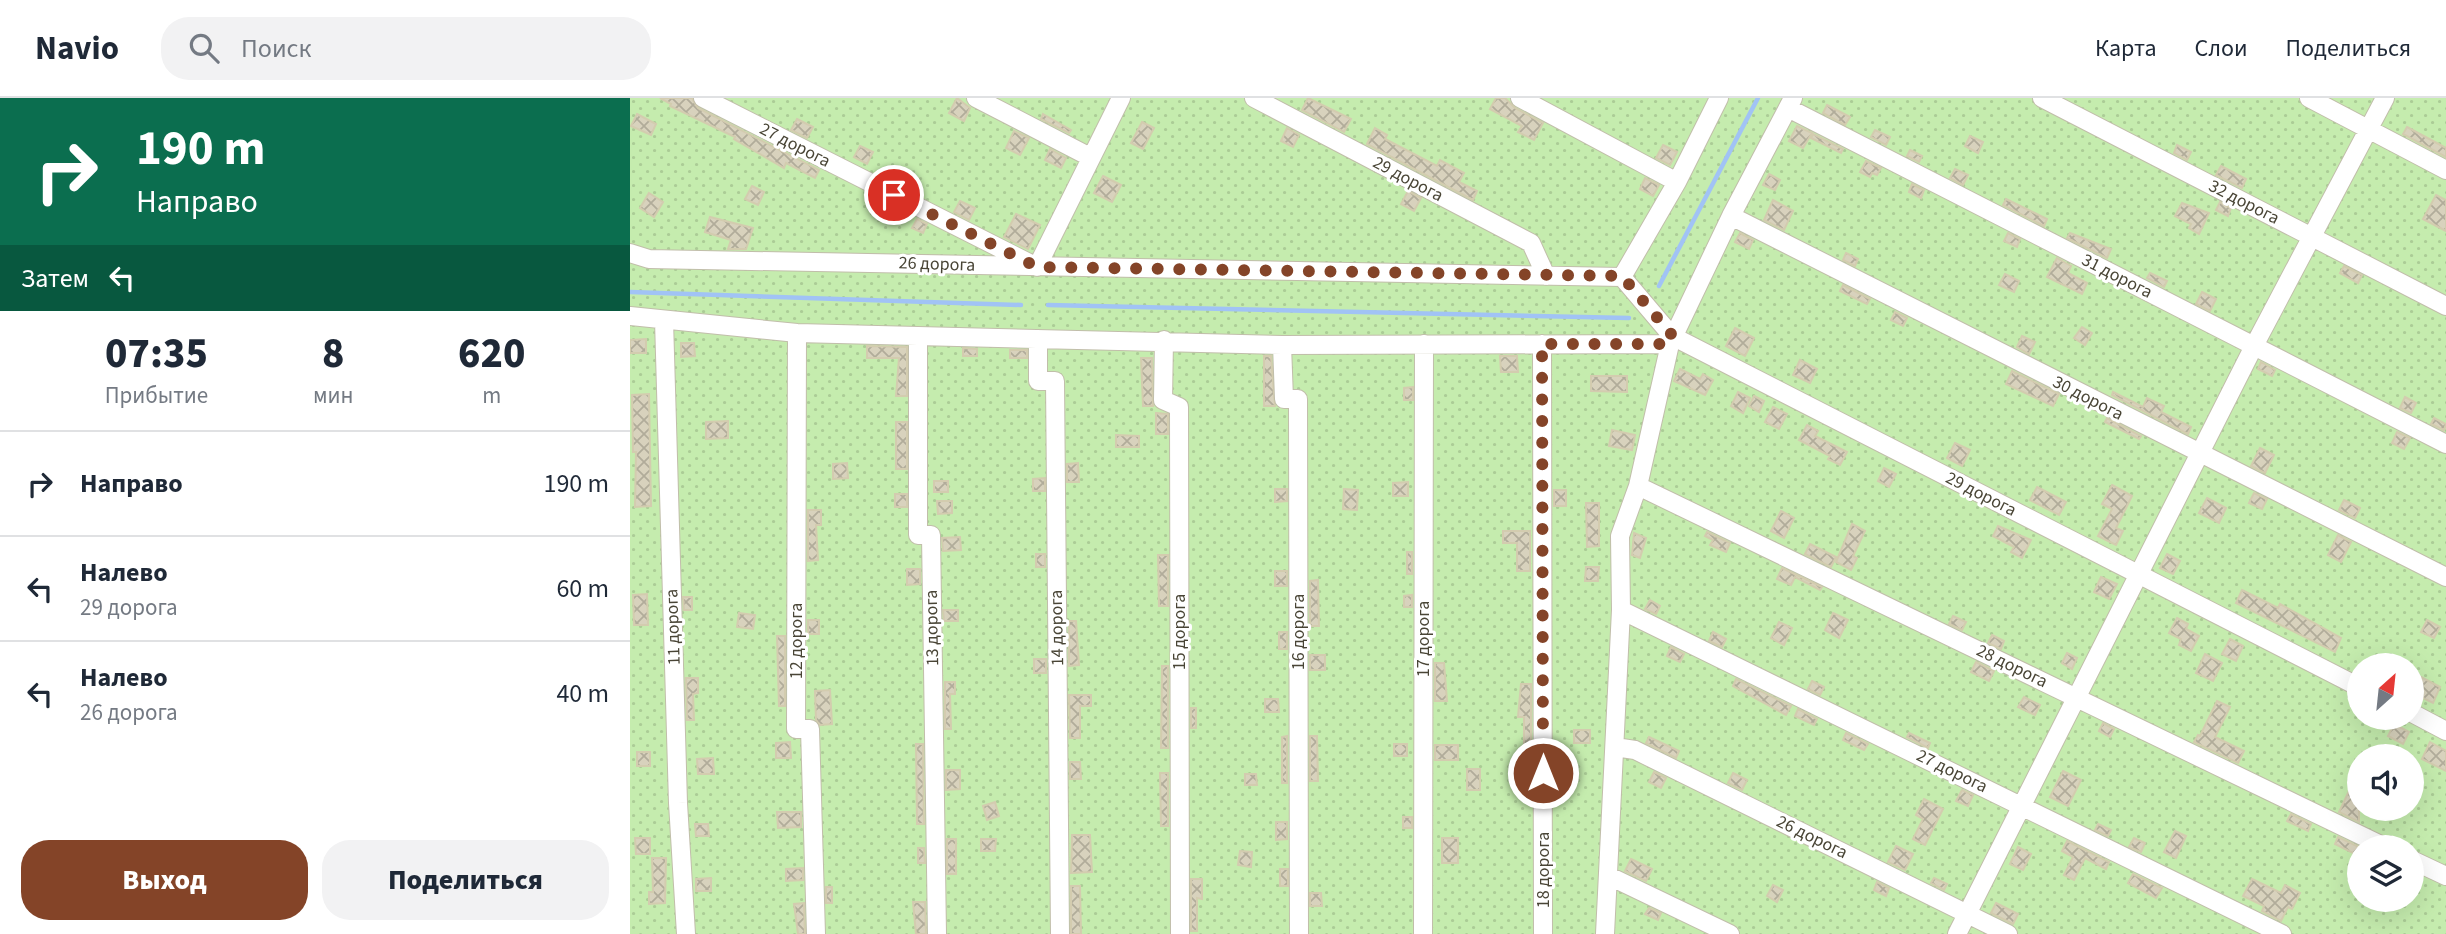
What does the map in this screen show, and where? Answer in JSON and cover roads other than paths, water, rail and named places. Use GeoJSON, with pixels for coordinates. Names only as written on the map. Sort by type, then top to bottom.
{"type":"FeatureCollection","features":[{"type":"Feature","properties":{"kind":"street","name":"27 дорога"},"geometry":{"type":"LineString","coordinates":[[703,98],[1037,267]]}},
{"type":"Feature","properties":{"kind":"street"},"geometry":{"type":"LineString","coordinates":[[976,98],[1090,157]]}},
{"type":"Feature","properties":{"kind":"street"},"geometry":{"type":"LineString","coordinates":[[1037,267],[1121,98]]}},
{"type":"Feature","properties":{"kind":"street","name":"29 дорога"},"geometry":{"type":"LineString","coordinates":[[1254,98],[1531,243],[1546,276]]}},
{"type":"Feature","properties":{"kind":"street"},"geometry":{"type":"LineString","coordinates":[[1520,98],[1677,182]]}},
{"type":"Feature","properties":{"kind":"street"},"geometry":{"type":"LineString","coordinates":[[1622,276],[1677,182],[1719,98]]}},
{"type":"Feature","properties":{"kind":"street","name":"32 дорога"},"geometry":{"type":"LineString","coordinates":[[2042,98],[2446,306]]}},
{"type":"Feature","properties":{"kind":"street"},"geometry":{"type":"LineString","coordinates":[[2309,98],[2446,170]]}},
{"type":"Feature","properties":{"kind":"street"},"geometry":{"type":"LineString","coordinates":[[1957,934],[2254,346],[2385,98]]}},
{"type":"Feature","properties":{"kind":"street"},"geometry":{"type":"LineString","coordinates":[[1605,934],[1621,610],[1620,536],[1639,486],[1671,340],[1790,103]]}},
{"type":"Feature","properties":{"kind":"street","name":"31 дорога"},"geometry":{"type":"LineString","coordinates":[[1790,103],[2446,444]]}},
{"type":"Feature","properties":{"kind":"street","name":"30 дорога"},"geometry":{"type":"LineString","coordinates":[[1731,216],[2446,577]]}},
{"type":"Feature","properties":{"kind":"street","name":"26 дорога"},"geometry":{"type":"LineString","coordinates":[[630,253],[649,259],[1622,276]]}},
{"type":"Feature","properties":{"kind":"street","name":"29 дорога"},"geometry":{"type":"LineString","coordinates":[[1622,276],[1671,340],[2347,681]]}},
{"type":"Feature","properties":{"kind":"street"},"geometry":{"type":"LineString","coordinates":[[630,316],[797,333],[1282,345],[1542,344],[1671,340]]}},
{"type":"Feature","properties":{"kind":"street","name":"11 дорога"},"geometry":{"type":"LineString","coordinates":[[664,320],[678,803],[686,934]]}},
{"type":"Feature","properties":{"kind":"street","name":"12 дорога"},"geometry":{"type":"LineString","coordinates":[[797,333],[796,729],[810,729],[816,934]]}},
{"type":"Feature","properties":{"kind":"street","name":"13 дорога"},"geometry":{"type":"LineString","coordinates":[[918,336],[918,535],[931,535],[937,934]]}},
{"type":"Feature","properties":{"kind":"street","name":"14 дорога"},"geometry":{"type":"LineString","coordinates":[[1038,339],[1038,381],[1055,381],[1060,934]]}},
{"type":"Feature","properties":{"kind":"street","name":"15 дорога"},"geometry":{"type":"LineString","coordinates":[[1164,340],[1163,400],[1179,407],[1180,934]]}},
{"type":"Feature","properties":{"kind":"street","name":"17 дорога"},"geometry":{"type":"LineString","coordinates":[[1423,344],[1423,934]]}},
{"type":"Feature","properties":{"kind":"street","name":"18 дорога"},"geometry":{"type":"LineString","coordinates":[[1542,344],[1543,934]]}},
{"type":"Feature","properties":{"kind":"street","name":"16 дорога"},"geometry":{"type":"LineString","coordinates":[[1282,345],[1284,399],[1298,399],[1299,934]]}},
{"type":"Feature","properties":{"kind":"street","name":"28 дорога"},"geometry":{"type":"LineString","coordinates":[[1639,486],[2360,835]]}},
{"type":"Feature","properties":{"kind":"street","name":"27 дорога"},"geometry":{"type":"LineString","coordinates":[[1621,610],[2282,934]]}},
{"type":"Feature","properties":{"kind":"street"},"geometry":{"type":"LineString","coordinates":[[2424,719],[2446,731]]}},
{"type":"Feature","properties":{"kind":"street","name":"26 дорога"},"geometry":{"type":"LineString","coordinates":[[1615,747],[1635,750],[2008,934]]}},
{"type":"Feature","properties":{"kind":"street"},"geometry":{"type":"LineString","coordinates":[[2424,866],[2446,877]]}},
{"type":"Feature","properties":{"kind":"street"},"geometry":{"type":"LineString","coordinates":[[1609,876],[1730,934]]}},
{"type":"Feature","properties":{"kind":"waterway"},"geometry":{"type":"LineString","coordinates":[[1659,286],[1758,98]]}},
{"type":"Feature","properties":{"kind":"waterway"},"geometry":{"type":"LineString","coordinates":[[630,292],[1021,305]]}},
{"type":"Feature","properties":{"kind":"waterway"},"geometry":{"type":"LineString","coordinates":[[1048,305],[1629,318]]}}]}
